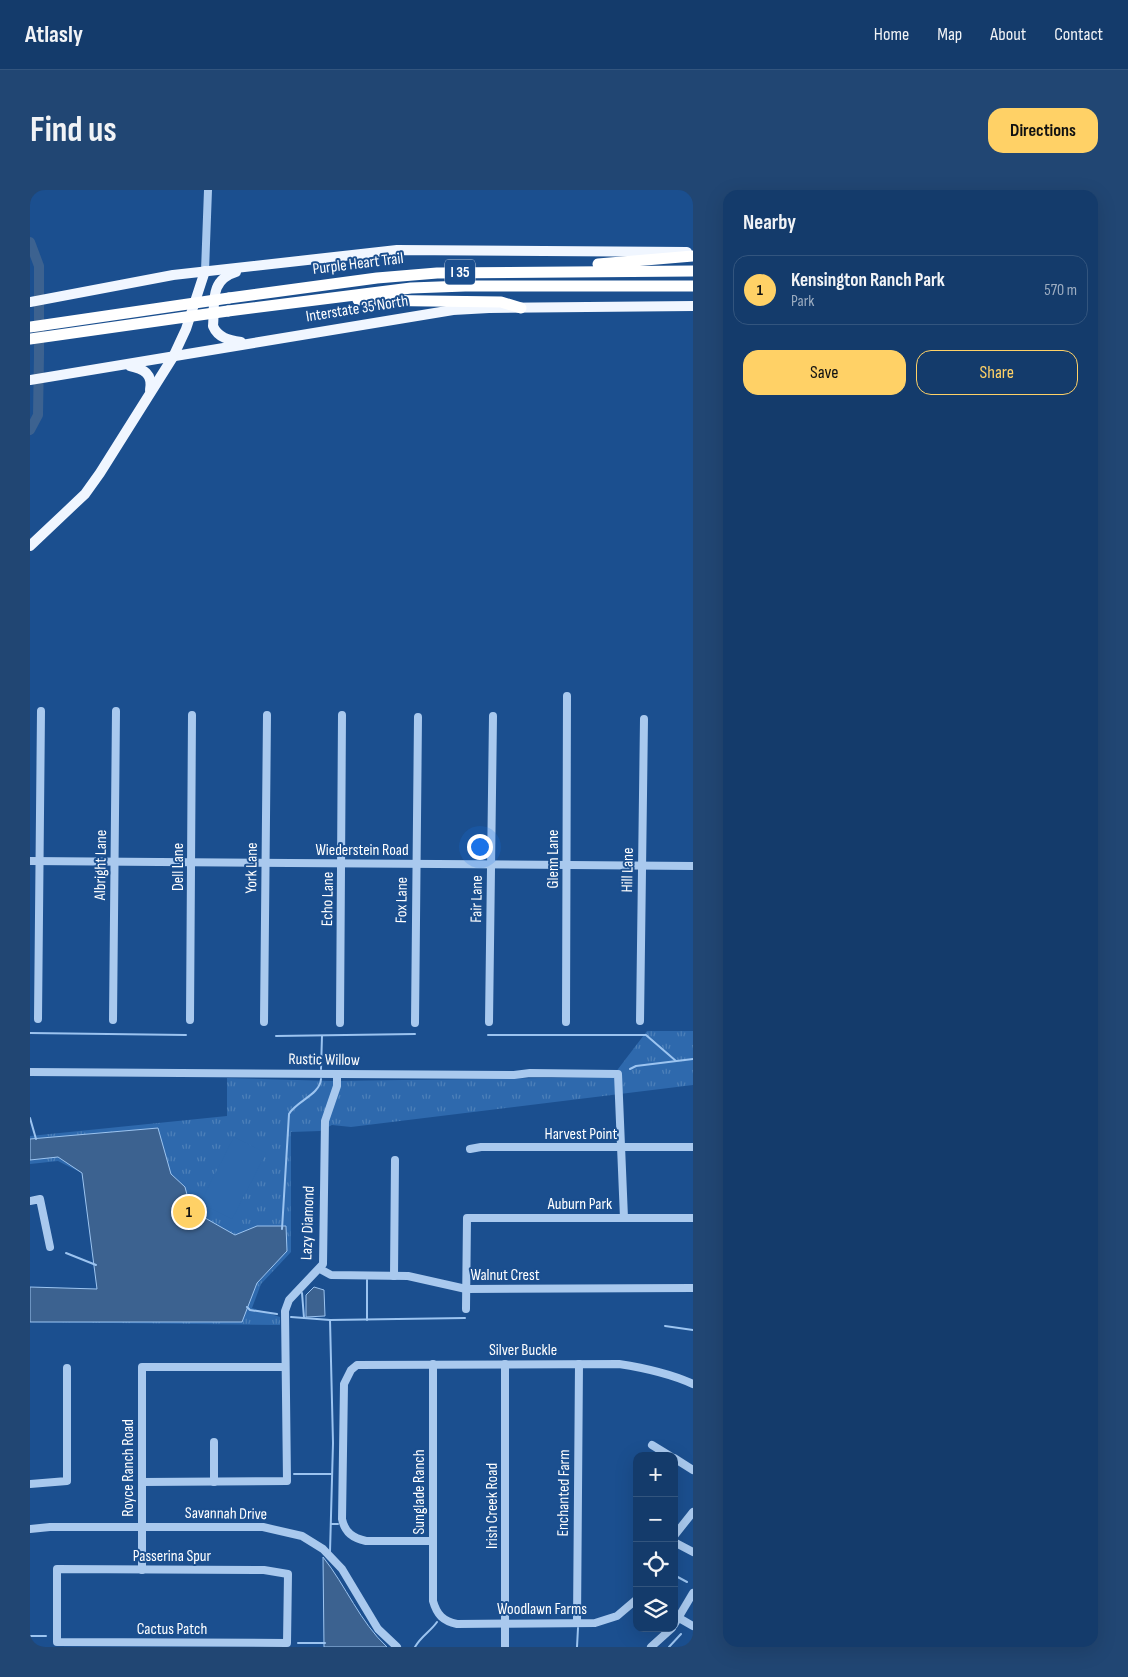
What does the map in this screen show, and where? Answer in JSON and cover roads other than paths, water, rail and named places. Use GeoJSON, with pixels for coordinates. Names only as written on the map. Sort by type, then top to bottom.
{"type":"FeatureCollection","features":[{"type":"Feature","properties":{"kind":"highway"},"geometry":{"type":"LineString","coordinates":[[534,271],[693,254]]}},
{"type":"Feature","properties":{"kind":"highway","name":"Purple Heart Trail"},"geometry":{"type":"LineString","coordinates":[[30,326],[413,274],[534,271],[693,271]]}},
{"type":"Feature","properties":{"kind":"highway","name":"Purple Heart Trail"},"geometry":{"type":"LineString","coordinates":[[30,339],[367,292],[447,286],[693,286]]}},
{"type":"Feature","properties":{"kind":"highway"},"geometry":{"type":"LineString","coordinates":[[319,300],[501,302],[521,308]]}},
{"type":"Feature","properties":{"kind":"main road"},"geometry":{"type":"LineString","coordinates":[[30,302],[174,275],[366,252],[424,248],[693,254]]}},
{"type":"Feature","properties":{"kind":"main road"},"geometry":{"type":"LineString","coordinates":[[250,344],[228,340],[215,332],[213,326],[216,288],[219,281],[226,275],[261,265]]}},
{"type":"Feature","properties":{"kind":"main road"},"geometry":{"type":"LineString","coordinates":[[30,546],[85,494],[149,395],[173,357],[189,321],[205,271]]}},
{"type":"Feature","properties":{"kind":"main road","name":"Interstate 35 North"},"geometry":{"type":"LineString","coordinates":[[30,380],[425,313],[490,308],[693,306]]}},
{"type":"Feature","properties":{"kind":"main road"},"geometry":{"type":"LineString","coordinates":[[126,365],[138,367],[149,376],[152,382],[149,395]]}},
{"type":"Feature","properties":{"kind":"street"},"geometry":{"type":"LineString","coordinates":[[205,271],[208,190]]}},
{"type":"Feature","properties":{"kind":"street","name":"Glenn Lane"},"geometry":{"type":"LineString","coordinates":[[566,1022],[567,696]]}},
{"type":"Feature","properties":{"kind":"street"},"geometry":{"type":"LineString","coordinates":[[38,1019],[40,711]]}},
{"type":"Feature","properties":{"kind":"street","name":"Albright Lane"},"geometry":{"type":"LineString","coordinates":[[113,1020],[116,711]]}},
{"type":"Feature","properties":{"kind":"street","name":"Dell Lane"},"geometry":{"type":"LineString","coordinates":[[190,1020],[192,715]]}},
{"type":"Feature","properties":{"kind":"street","name":"York Lane"},"geometry":{"type":"LineString","coordinates":[[264,1022],[267,715]]}},
{"type":"Feature","properties":{"kind":"street","name":"Echo Lane"},"geometry":{"type":"LineString","coordinates":[[340,1023],[342,715]]}},
{"type":"Feature","properties":{"kind":"street","name":"Fair Lane"},"geometry":{"type":"LineString","coordinates":[[489,1022],[493,716]]}},
{"type":"Feature","properties":{"kind":"street","name":"Fox Lane"},"geometry":{"type":"LineString","coordinates":[[415,1023],[418,717]]}},
{"type":"Feature","properties":{"kind":"street","name":"Hill Lane"},"geometry":{"type":"LineString","coordinates":[[640,1021],[644,720]]}},
{"type":"Feature","properties":{"kind":"street","name":"Wiederstein Road"},"geometry":{"type":"LineString","coordinates":[[30,861],[693,866]]}},
{"type":"Feature","properties":{"kind":"street","name":"Rustic Willow"},"geometry":{"type":"LineString","coordinates":[[30,1072],[618,1074],[619,1122],[623,1148]]}},
{"type":"Feature","properties":{"kind":"street","name":"Lazy Diamond"},"geometry":{"type":"LineString","coordinates":[[214,1482],[287,1482],[285,1311],[289,1300],[320,1269],[324,1255],[325,1126],[328,1108],[337,1086],[337,1074]]}},
{"type":"Feature","properties":{"kind":"street","name":"Harvest Point"},"geometry":{"type":"LineString","coordinates":[[470,1149],[481,1147],[693,1147]]}},
{"type":"Feature","properties":{"kind":"street"},"geometry":{"type":"LineString","coordinates":[[623,1148],[624,1218]]}},
{"type":"Feature","properties":{"kind":"street"},"geometry":{"type":"LineString","coordinates":[[394,1276],[395,1160]]}},
{"type":"Feature","properties":{"kind":"street"},"geometry":{"type":"LineString","coordinates":[[30,1201],[40,1199],[50,1247]]}},
{"type":"Feature","properties":{"kind":"street","name":"Auburn Park"},"geometry":{"type":"LineString","coordinates":[[466,1290],[467,1218],[693,1218]]}},
{"type":"Feature","properties":{"kind":"street","name":"Walnut Crest"},"geometry":{"type":"LineString","coordinates":[[320,1269],[331,1275],[408,1276],[466,1290],[693,1288]]}},
{"type":"Feature","properties":{"kind":"street"},"geometry":{"type":"LineString","coordinates":[[466,1290],[466,1309]]}},
{"type":"Feature","properties":{"kind":"street","name":"Silver Buckle"},"geometry":{"type":"LineString","coordinates":[[433,1541],[366,1540],[350,1535],[344,1529],[342,1519],[344,1384],[351,1370],[366,1364],[619,1364],[648,1368],[675,1376],[693,1384]]}},
{"type":"Feature","properties":{"kind":"street","name":"Sunglade Ranch"},"geometry":{"type":"LineString","coordinates":[[433,1364],[433,1601],[436,1611],[441,1618]]}},
{"type":"Feature","properties":{"kind":"street","name":"Irish Creek Road"},"geometry":{"type":"LineString","coordinates":[[505,1364],[505,1647]]}},
{"type":"Feature","properties":{"kind":"street","name":"Enchanted Farm"},"geometry":{"type":"LineString","coordinates":[[577,1622],[579,1364]]}},
{"type":"Feature","properties":{"kind":"street","name":"Royce Ranch Road"},"geometry":{"type":"LineString","coordinates":[[142,1570],[142,1367],[285,1367]]}},
{"type":"Feature","properties":{"kind":"street"},"geometry":{"type":"LineString","coordinates":[[30,1484],[67,1481],[68,1368]]}},
{"type":"Feature","properties":{"kind":"street"},"geometry":{"type":"LineString","coordinates":[[142,1482],[214,1482],[214,1442]]}},
{"type":"Feature","properties":{"kind":"street"},"geometry":{"type":"LineString","coordinates":[[652,1445],[663,1452]]}},
{"type":"Feature","properties":{"kind":"street"},"geometry":{"type":"LineString","coordinates":[[678,1461],[693,1470]]}},
{"type":"Feature","properties":{"kind":"street"},"geometry":{"type":"LineString","coordinates":[[678,1531],[693,1512]]}},
{"type":"Feature","properties":{"kind":"street","name":"Savannah Drive"},"geometry":{"type":"LineString","coordinates":[[30,1530],[50,1527],[263,1527],[302,1536],[323,1549],[342,1569],[378,1629],[397,1647]]}},
{"type":"Feature","properties":{"kind":"street"},"geometry":{"type":"LineString","coordinates":[[678,1544],[693,1552]]}},
{"type":"Feature","properties":{"kind":"street","name":"Passerina Spur"},"geometry":{"type":"LineString","coordinates":[[57,1642],[57,1569],[264,1570],[288,1574],[287,1643]]}},
{"type":"Feature","properties":{"kind":"street"},"geometry":{"type":"LineString","coordinates":[[678,1619],[693,1593]]}},
{"type":"Feature","properties":{"kind":"street","name":"Woodlawn Farms"},"geometry":{"type":"LineString","coordinates":[[441,1618],[457,1624],[607,1621],[628,1610],[633,1604]]}},
{"type":"Feature","properties":{"kind":"street"},"geometry":{"type":"LineString","coordinates":[[678,1621],[693,1626]]}},
{"type":"Feature","properties":{"kind":"street"},"geometry":{"type":"LineString","coordinates":[[651,1647],[668,1632]]}},
{"type":"Feature","properties":{"kind":"street","name":"Cactus Patch"},"geometry":{"type":"LineString","coordinates":[[57,1642],[287,1643]]}},
{"type":"Feature","properties":{"kind":"waterway"},"geometry":{"type":"LineString","coordinates":[[30,242],[39,266],[38,415],[30,430]]}},
{"type":"Feature","properties":{"kind":"waterway"},"geometry":{"type":"LineString","coordinates":[[30,1033],[186,1035]]}},
{"type":"Feature","properties":{"kind":"waterway"},"geometry":{"type":"LineString","coordinates":[[276,1036],[415,1034]]}},
{"type":"Feature","properties":{"kind":"waterway"},"geometry":{"type":"LineString","coordinates":[[488,1035],[646,1035],[676,1061]]}},
{"type":"Feature","properties":{"kind":"waterway"},"geometry":{"type":"LineString","coordinates":[[321,1069],[322,1036]]}},
{"type":"Feature","properties":{"kind":"waterway"},"geometry":{"type":"LineString","coordinates":[[630,1069],[636,1066],[693,1059]]}},
{"type":"Feature","properties":{"kind":"waterway"},"geometry":{"type":"LineString","coordinates":[[282,1229],[289,1114],[292,1109],[317,1089],[321,1079]]}},
{"type":"Feature","properties":{"kind":"waterway"},"geometry":{"type":"LineString","coordinates":[[30,1118],[36,1139]]}},
{"type":"Feature","properties":{"kind":"waterway"},"geometry":{"type":"LineString","coordinates":[[66,1253],[96,1265]]}},
{"type":"Feature","properties":{"kind":"waterway"},"geometry":{"type":"LineString","coordinates":[[367,1280],[367,1320]]}},
{"type":"Feature","properties":{"kind":"waterway"},"geometry":{"type":"LineString","coordinates":[[302,1293],[304,1318]]}},
{"type":"Feature","properties":{"kind":"waterway"},"geometry":{"type":"LineString","coordinates":[[247,1307],[250,1310],[277,1314]]}},
{"type":"Feature","properties":{"kind":"waterway"},"geometry":{"type":"LineString","coordinates":[[291,1317],[330,1320],[333,1443],[330,1552]]}},
{"type":"Feature","properties":{"kind":"waterway"},"geometry":{"type":"LineString","coordinates":[[330,1320],[465,1318]]}},
{"type":"Feature","properties":{"kind":"waterway"},"geometry":{"type":"LineString","coordinates":[[665,1326],[693,1330]]}},
{"type":"Feature","properties":{"kind":"waterway"},"geometry":{"type":"LineString","coordinates":[[294,1474],[331,1474]]}},
{"type":"Feature","properties":{"kind":"waterway"},"geometry":{"type":"LineString","coordinates":[[331,1524],[338,1524]]}},
{"type":"Feature","properties":{"kind":"waterway"},"geometry":{"type":"LineString","coordinates":[[678,1577],[687,1582]]}},
{"type":"Feature","properties":{"kind":"waterway"},"geometry":{"type":"LineString","coordinates":[[415,1647],[437,1622]]}},
{"type":"Feature","properties":{"kind":"waterway"},"geometry":{"type":"LineString","coordinates":[[577,1647],[578,1628]]}},
{"type":"Feature","properties":{"kind":"waterway"},"geometry":{"type":"LineString","coordinates":[[669,1647],[681,1634]]}},
{"type":"Feature","properties":{"kind":"waterway"},"geometry":{"type":"LineString","coordinates":[[30,1636],[46,1636]]}},
{"type":"Feature","properties":{"kind":"waterway"},"geometry":{"type":"LineString","coordinates":[[298,1643],[325,1643]]}},
{"type":"Feature","properties":{"kind":"place","name":"Kensington Ranch Park"},"geometry":{"type":"Point","coordinates":[189,1212]}}]}
